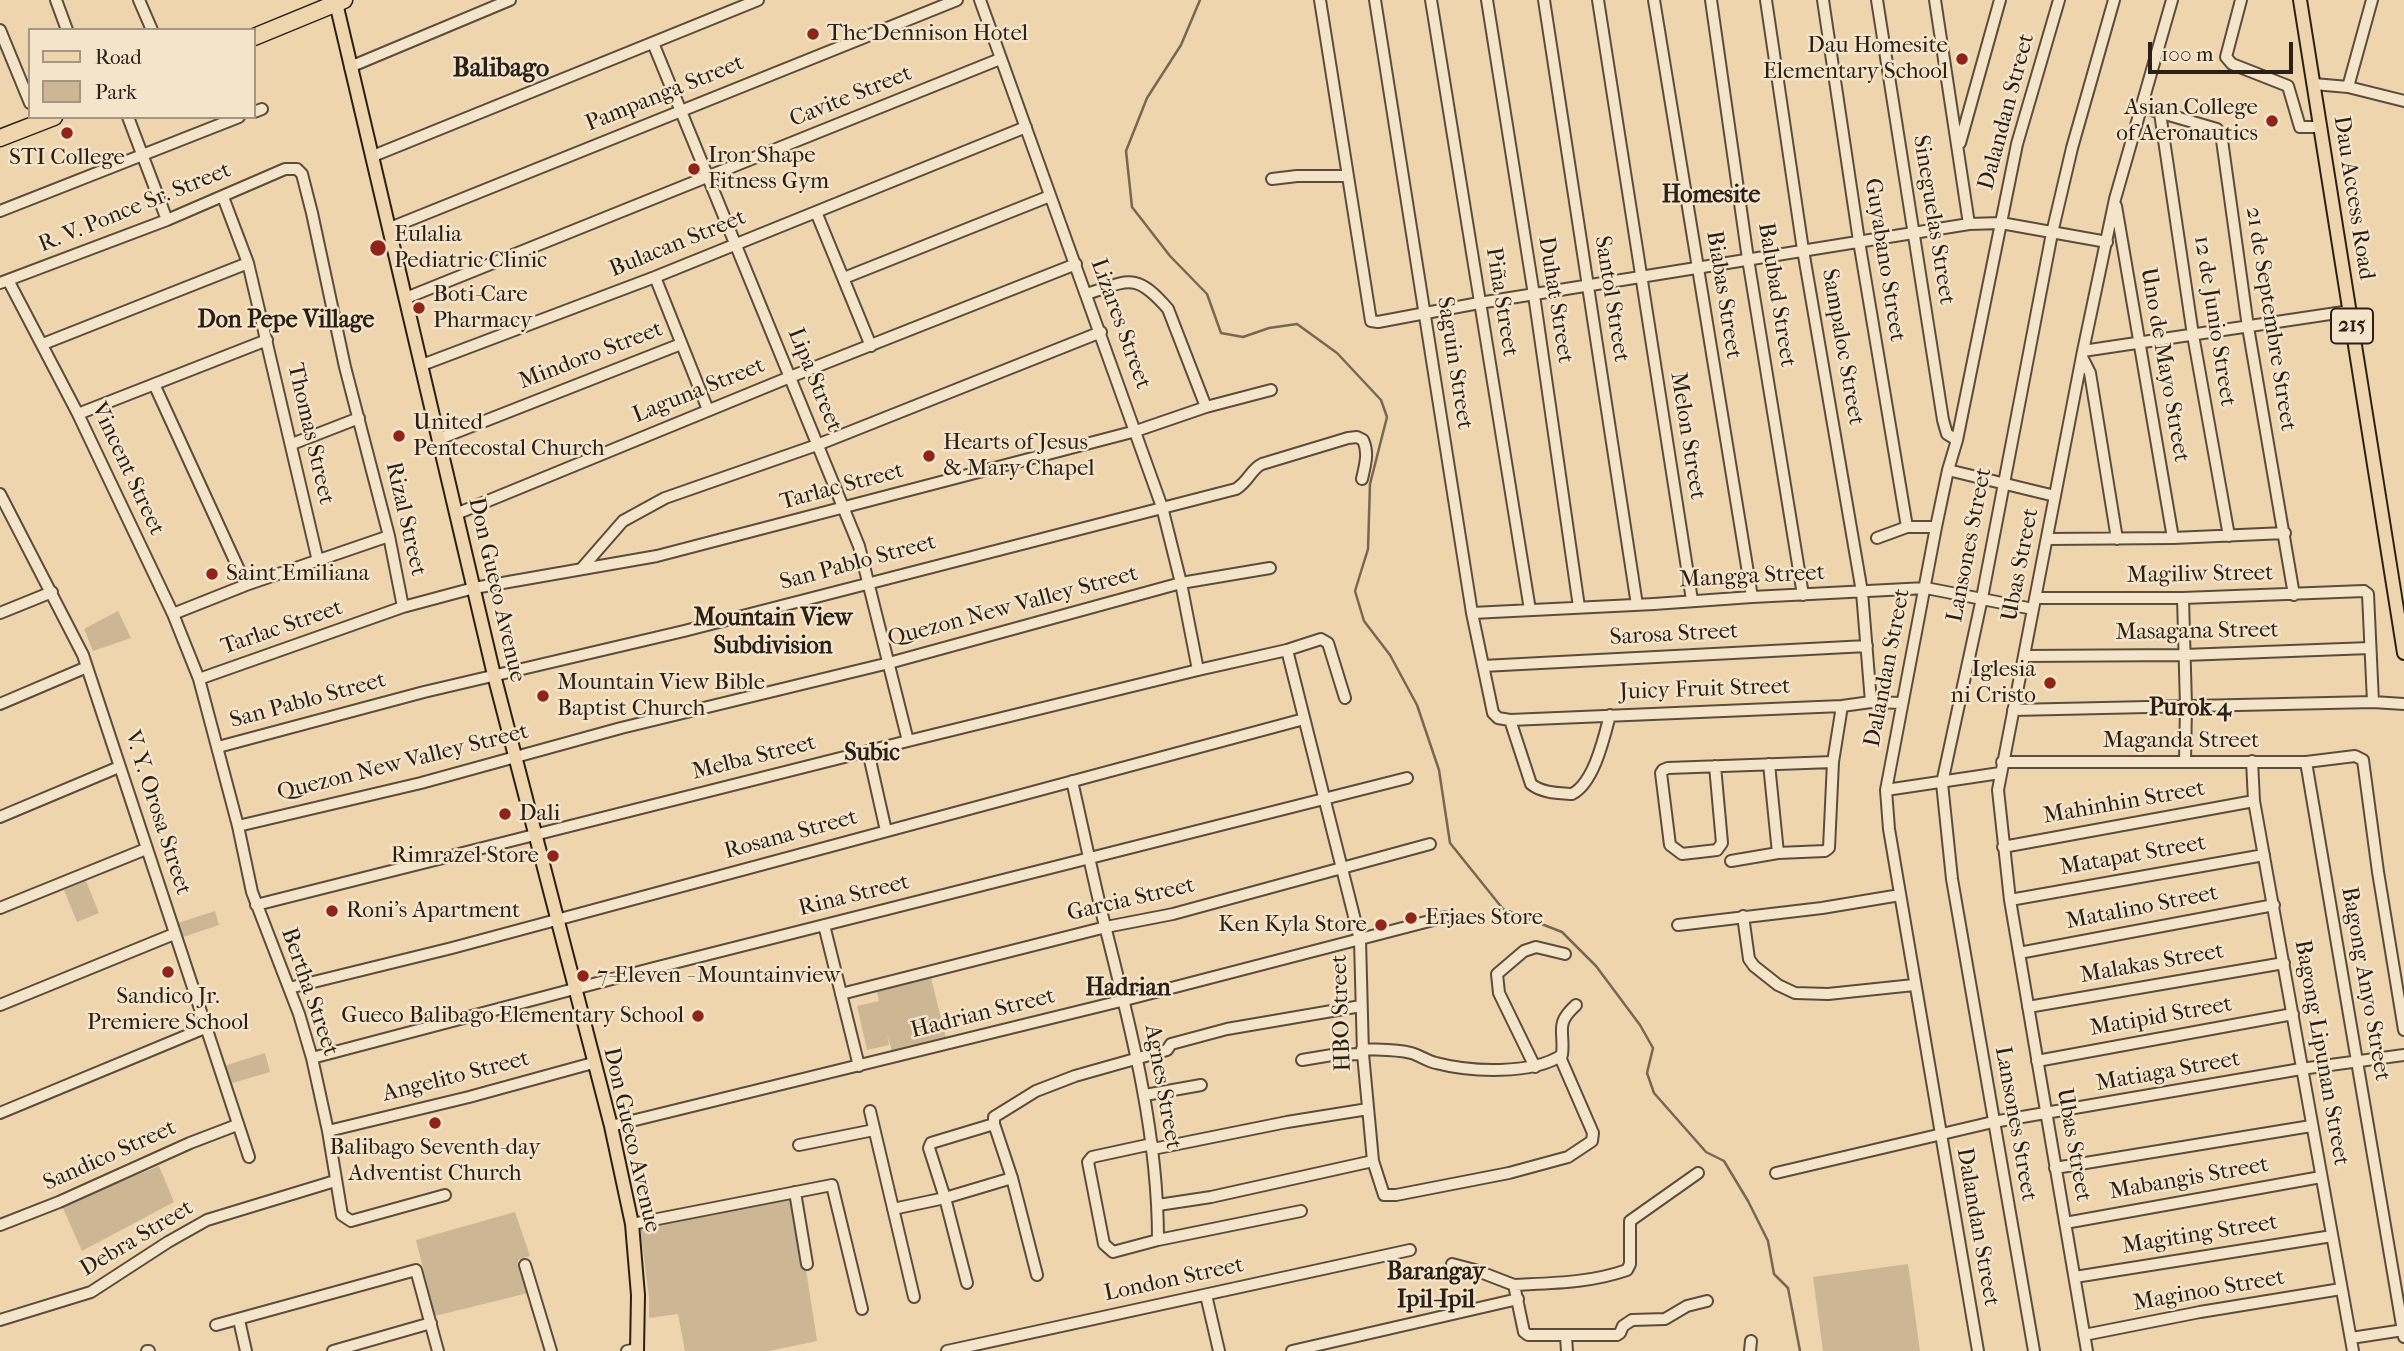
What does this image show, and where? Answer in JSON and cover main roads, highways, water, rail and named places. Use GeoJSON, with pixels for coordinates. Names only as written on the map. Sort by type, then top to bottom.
{"type":"FeatureCollection","features":[{"type":"Feature","properties":{"kind":"highway"},"geometry":{"type":"LineString","coordinates":[[253,28],[319,0]]}},
{"type":"Feature","properties":{"kind":"highway"},"geometry":{"type":"LineString","coordinates":[[256,36],[340,1]]}},
{"type":"Feature","properties":{"kind":"highway"},"geometry":{"type":"LineString","coordinates":[[0,129],[28,118]]}},
{"type":"Feature","properties":{"kind":"highway"},"geometry":{"type":"LineString","coordinates":[[0,138],[49,119]]}},
{"type":"Feature","properties":{"kind":"main road","name":"Dau Access Road"},"geometry":{"type":"LineString","coordinates":[[2300,0],[2404,653]]}},
{"type":"Feature","properties":{"kind":"main road","name":"Don Gueco Avenue"},"geometry":{"type":"LineString","coordinates":[[340,1],[350,67],[494,675],[611,1126],[632,1224],[638,1295],[634,1350]]}},
{"type":"Feature","properties":{"kind":"waterway"},"geometry":{"type":"LineString","coordinates":[[1200,0],[1181,45],[1147,98],[1126,151],[1132,207],[1170,256],[1207,294],[1221,333],[1243,337],[1269,328],[1297,324],[1337,353],[1381,400],[1387,417],[1370,484],[1368,549],[1355,591],[1364,621],[1390,655],[1417,705],[1439,770],[1450,843],[1503,909],[1562,932],[1596,966],[1640,1025],[1653,1048],[1647,1073],[1654,1093],[1706,1152],[1724,1161],[1768,1241],[1774,1274],[1788,1288],[1800,1351]]}},
{"type":"Feature","properties":{"kind":"place","name":"The Dennison Hotel"},"geometry":{"type":"Point","coordinates":[813,34]}},
{"type":"Feature","properties":{"kind":"place","name":"Dau Homesite Elementary School"},"geometry":{"type":"Point","coordinates":[1962,59]}},
{"type":"Feature","properties":{"kind":"place","name":"Asian College of Aeronautics"},"geometry":{"type":"Point","coordinates":[2272,121]}},
{"type":"Feature","properties":{"kind":"place","name":"STI College"},"geometry":{"type":"Point","coordinates":[67,133]}},
{"type":"Feature","properties":{"kind":"place","name":"Iron Shape Fitness Gym"},"geometry":{"type":"Point","coordinates":[694,169]}},
{"type":"Feature","properties":{"kind":"place","name":"Eulalia Pediatric Clinic"},"geometry":{"type":"Point","coordinates":[378,248]}},
{"type":"Feature","properties":{"kind":"place","name":"Boti-Care Pharmacy"},"geometry":{"type":"Point","coordinates":[419,308]}},
{"type":"Feature","properties":{"kind":"place","name":"United Pentecostal Church"},"geometry":{"type":"Point","coordinates":[399,436]}},
{"type":"Feature","properties":{"kind":"place","name":"Hearts of Jesus & Mary Chapel"},"geometry":{"type":"Point","coordinates":[929,456]}},
{"type":"Feature","properties":{"kind":"place","name":"Saint Emiliana"},"geometry":{"type":"Point","coordinates":[212,574]}},
{"type":"Feature","properties":{"kind":"place","name":"Iglesia ni Cristo"},"geometry":{"type":"Point","coordinates":[2050,683]}},
{"type":"Feature","properties":{"kind":"place","name":"Mountain View Bible Baptist Church"},"geometry":{"type":"Point","coordinates":[543,696]}},
{"type":"Feature","properties":{"kind":"place","name":"Dali"},"geometry":{"type":"Point","coordinates":[505,814]}},
{"type":"Feature","properties":{"kind":"place","name":"Rimrazel Store"},"geometry":{"type":"Point","coordinates":[553,856]}},
{"type":"Feature","properties":{"kind":"place","name":"Roni’s Apartment"},"geometry":{"type":"Point","coordinates":[332,911]}},
{"type":"Feature","properties":{"kind":"place","name":"Erjaes Store"},"geometry":{"type":"Point","coordinates":[1411,918]}},
{"type":"Feature","properties":{"kind":"place","name":"Ken Kyla Store"},"geometry":{"type":"Point","coordinates":[1381,925]}},
{"type":"Feature","properties":{"kind":"place","name":"Sandico Jr. Premiere School"},"geometry":{"type":"Point","coordinates":[168,972]}},
{"type":"Feature","properties":{"kind":"place","name":"7-Eleven - Mountainview"},"geometry":{"type":"Point","coordinates":[583,976]}},
{"type":"Feature","properties":{"kind":"place","name":"Gueco Balibago Elementary School"},"geometry":{"type":"Point","coordinates":[698,1016]}},
{"type":"Feature","properties":{"kind":"place","name":"Balibago Seventh-day Adventist Church"},"geometry":{"type":"Point","coordinates":[435,1123]}},
{"type":"Feature","properties":{"kind":"district","name":"Balibago"},"geometry":{"type":"Point","coordinates":[501,70]}},
{"type":"Feature","properties":{"kind":"district","name":"Homesite"},"geometry":{"type":"Point","coordinates":[1711,196]}},
{"type":"Feature","properties":{"kind":"district","name":"Don Pepe Village"},"geometry":{"type":"Point","coordinates":[286,321]}},
{"type":"Feature","properties":{"kind":"district","name":"Mountain View Subdivision"},"geometry":{"type":"Point","coordinates":[773,633]}},
{"type":"Feature","properties":{"kind":"district","name":"Purok 4"},"geometry":{"type":"Point","coordinates":[2190,709]}},
{"type":"Feature","properties":{"kind":"district","name":"Subic"},"geometry":{"type":"Point","coordinates":[872,754]}},
{"type":"Feature","properties":{"kind":"district","name":"Hadrian"},"geometry":{"type":"Point","coordinates":[1128,989]}},
{"type":"Feature","properties":{"kind":"district","name":"Barangay Ipil-Ipil"},"geometry":{"type":"Point","coordinates":[1436,1287]}}]}
